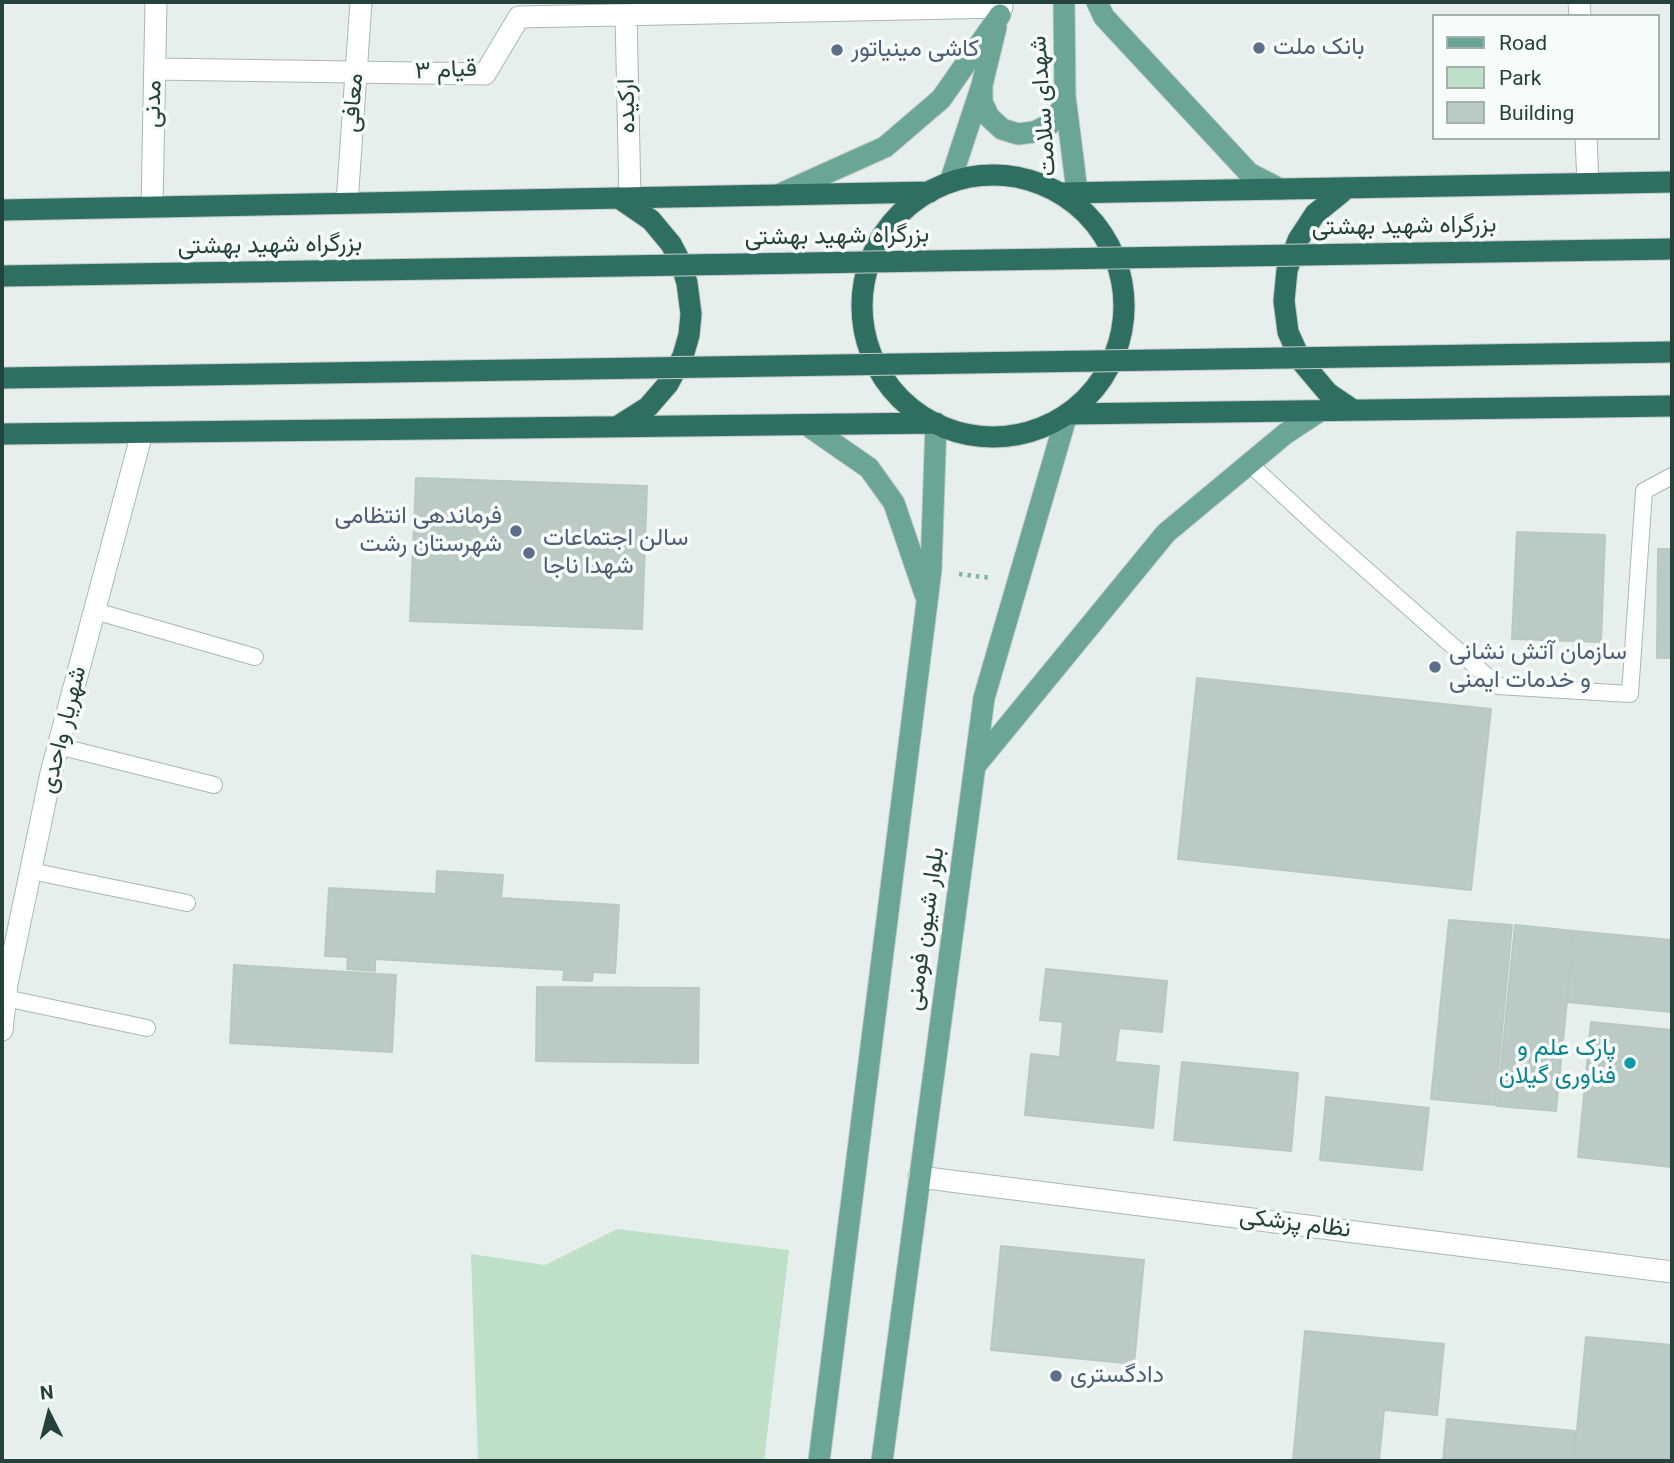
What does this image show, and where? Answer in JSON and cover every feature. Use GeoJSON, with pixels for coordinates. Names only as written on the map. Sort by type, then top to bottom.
{"type":"FeatureCollection","features":[{"type":"Feature","properties":{"kind":"highway"},"geometry":{"type":"LineString","coordinates":[[1007,176],[1029,180],[1061,193],[1079,207],[1102,233],[1121,274],[1125,307],[1120,342],[1112,362],[1092,391],[1067,414],[1037,429],[1003,436],[969,434],[936,423],[908,405],[885,379],[870,348],[862,316],[864,281],[875,249],[902,212],[930,192],[950,183],[973,177],[1007,176]]}},
{"type":"Feature","properties":{"kind":"highway"},"geometry":{"type":"LineString","coordinates":[[1061,193],[1672,181]]}},
{"type":"Feature","properties":{"kind":"highway"},"geometry":{"type":"LineString","coordinates":[[1347,188],[1315,214],[1297,240],[1287,270],[1284,301],[1288,332],[1307,370],[1328,393],[1353,410]]}},
{"type":"Feature","properties":{"kind":"highway"},"geometry":{"type":"LineString","coordinates":[[2,210],[930,192]]}},
{"type":"Feature","properties":{"kind":"highway"},"geometry":{"type":"LineString","coordinates":[[616,427],[639,413],[668,384],[683,356],[691,314],[687,283],[671,244],[651,220],[624,198]]}},
{"type":"Feature","properties":{"kind":"highway","name":"بزرگراه شهید بهشتی"},"geometry":{"type":"LineString","coordinates":[[2,276],[1672,249]]}},
{"type":"Feature","properties":{"kind":"highway"},"geometry":{"type":"LineString","coordinates":[[2,378],[1672,352]]}},
{"type":"Feature","properties":{"kind":"highway"},"geometry":{"type":"LineString","coordinates":[[1067,414],[1672,406]]}},
{"type":"Feature","properties":{"kind":"highway"},"geometry":{"type":"LineString","coordinates":[[2,434],[936,423]]}},
{"type":"Feature","properties":{"kind":"main road","name":"شهدای سلامت"},"geometry":{"type":"LineString","coordinates":[[1064,2],[1065,96],[1079,207]]}},
{"type":"Feature","properties":{"kind":"main road"},"geometry":{"type":"LineString","coordinates":[[1097,2],[1104,17],[1249,173],[1280,189]]}},
{"type":"Feature","properties":{"kind":"main road","name":"شهدای سلامت"},"geometry":{"type":"LineString","coordinates":[[950,183],[982,85],[1001,8]]}},
{"type":"Feature","properties":{"kind":"main road"},"geometry":{"type":"LineString","coordinates":[[778,195],[885,147],[941,99],[1001,8]]}},
{"type":"Feature","properties":{"kind":"main road"},"geometry":{"type":"LineString","coordinates":[[982,85],[982,102],[989,117],[1002,129],[1018,134],[1034,132],[1049,125],[1060,112],[1065,96]]}},
{"type":"Feature","properties":{"kind":"main road"},"geometry":{"type":"LineString","coordinates":[[975,766],[1166,533],[1287,433],[1320,411]]}},
{"type":"Feature","properties":{"kind":"main road","name":"بلوار شیون فومنی"},"geometry":{"type":"LineString","coordinates":[[882,1461],[984,698],[1067,414]]}},
{"type":"Feature","properties":{"kind":"main road","name":"بلوار شیون فومنی"},"geometry":{"type":"LineString","coordinates":[[819,1461],[931,570],[936,423]]}},
{"type":"Feature","properties":{"kind":"main road"},"geometry":{"type":"LineString","coordinates":[[807,425],[869,468],[894,503],[927,601]]}},
{"type":"Feature","properties":{"kind":"street","name":"مدنی"},"geometry":{"type":"LineString","coordinates":[[152,207],[156,2]]}},
{"type":"Feature","properties":{"kind":"street","name":"معافی"},"geometry":{"type":"LineString","coordinates":[[347,203],[361,2]]}},
{"type":"Feature","properties":{"kind":"street","name":"قیام ۳"},"geometry":{"type":"LineString","coordinates":[[155,69],[485,74],[519,17],[626,15],[757,7],[1001,8]]}},
{"type":"Feature","properties":{"kind":"street","name":"ارکیده"},"geometry":{"type":"LineString","coordinates":[[624,198],[626,15]]}},
{"type":"Feature","properties":{"kind":"street"},"geometry":{"type":"LineString","coordinates":[[1586,140],[1588,183]]}},
{"type":"Feature","properties":{"kind":"street","name":"شهریار واحدی"},"geometry":{"type":"LineString","coordinates":[[2,1030],[5,998],[58,746],[142,432]]}},
{"type":"Feature","properties":{"kind":"street","name":"نظام پزشکی"},"geometry":{"type":"LineString","coordinates":[[919,1177],[1672,1272]]}},
{"type":"Feature","properties":{"kind":"lane"},"geometry":{"type":"LineString","coordinates":[[1250,464],[1498,686],[1630,694],[1644,491],[1672,476]]}},
{"type":"Feature","properties":{"kind":"lane"},"geometry":{"type":"LineString","coordinates":[[95,611],[255,657]]}},
{"type":"Feature","properties":{"kind":"lane"},"geometry":{"type":"LineString","coordinates":[[58,746],[214,785]]}},
{"type":"Feature","properties":{"kind":"lane"},"geometry":{"type":"LineString","coordinates":[[31,871],[187,902]]}},
{"type":"Feature","properties":{"kind":"lane"},"geometry":{"type":"LineString","coordinates":[[5,998],[147,1028]]}},
{"type":"Feature","properties":{"kind":"path"},"geometry":{"type":"LineString","coordinates":[[931,570],[1018,582]]}},
{"type":"Feature","properties":{"kind":"green space"},"geometry":{"type":"Polygon","coordinates":[[[617,1229],[789,1250],[764,1461],[478,1461],[471,1254],[545,1265],[617,1229]]]}},
{"type":"Feature","properties":{"kind":"building","name":"سالن اجتماعات شهدا ناجا"},"geometry":{"type":"Polygon","coordinates":[[[416,478],[647,486],[642,629],[410,621],[416,478]]]}},
{"type":"Feature","properties":{"kind":"building"},"geometry":{"type":"Polygon","coordinates":[[[1517,532],[1605,535],[1601,642],[1512,639],[1517,532]]]}},
{"type":"Feature","properties":{"kind":"building"},"geometry":{"type":"Polygon","coordinates":[[[1658,549],[1672,549],[1672,658],[1657,658],[1658,549]]]}},
{"type":"Feature","properties":{"kind":"building"},"geometry":{"type":"Polygon","coordinates":[[[1197,678],[1491,709],[1471,890],[1178,859],[1197,678]]]}},
{"type":"Feature","properties":{"kind":"building"},"geometry":{"type":"Polygon","coordinates":[[[437,871],[503,875],[501,898],[619,905],[615,973],[593,972],[592,981],[563,980],[564,970],[375,959],[375,971],[347,969],[348,957],[325,956],[329,888],[436,894],[437,871]]]}},
{"type":"Feature","properties":{"kind":"building"},"geometry":{"type":"Polygon","coordinates":[[[1449,920],[1512,925],[1495,1105],[1431,1099],[1449,920]]]}},
{"type":"Feature","properties":{"kind":"building"},"geometry":{"type":"Polygon","coordinates":[[[1515,925],[1574,931],[1556,1111],[1497,1106],[1515,925]]]}},
{"type":"Feature","properties":{"kind":"building"},"geometry":{"type":"Polygon","coordinates":[[[1574,931],[1672,940],[1672,1012],[1567,1002],[1574,931]]]}},
{"type":"Feature","properties":{"kind":"building"},"geometry":{"type":"Polygon","coordinates":[[[234,965],[396,975],[392,1052],[230,1043],[234,965]]]}},
{"type":"Feature","properties":{"kind":"building"},"geometry":{"type":"Polygon","coordinates":[[[1046,969],[1167,981],[1162,1032],[1119,1028],[1115,1062],[1159,1066],[1153,1128],[1025,1115],[1031,1054],[1060,1057],[1063,1022],[1040,1020],[1046,969]]]}},
{"type":"Feature","properties":{"kind":"building"},"geometry":{"type":"Polygon","coordinates":[[[537,987],[699,988],[698,1063],[536,1061],[537,987]]]}},
{"type":"Feature","properties":{"kind":"building","name":"پارک علم و فناوری گیلان"},"geometry":{"type":"Polygon","coordinates":[[[1591,1022],[1672,1030],[1672,1167],[1578,1157],[1591,1022]]]}},
{"type":"Feature","properties":{"kind":"building"},"geometry":{"type":"Polygon","coordinates":[[[1182,1062],[1298,1073],[1291,1151],[1174,1140],[1182,1062]]]}},
{"type":"Feature","properties":{"kind":"building"},"geometry":{"type":"Polygon","coordinates":[[[1326,1097],[1429,1108],[1422,1170],[1320,1160],[1326,1097]]]}},
{"type":"Feature","properties":{"kind":"building"},"geometry":{"type":"Polygon","coordinates":[[[1001,1246],[1144,1260],[1134,1364],[991,1350],[1001,1246]]]}},
{"type":"Feature","properties":{"kind":"building"},"geometry":{"type":"Polygon","coordinates":[[[1305,1331],[1444,1344],[1437,1415],[1384,1410],[1379,1461],[1293,1461],[1305,1331]]]}},
{"type":"Feature","properties":{"kind":"building"},"geometry":{"type":"Polygon","coordinates":[[[1586,1337],[1672,1345],[1672,1461],[1574,1461],[1586,1337]]]}},
{"type":"Feature","properties":{"kind":"building"},"geometry":{"type":"Polygon","coordinates":[[[1447,1419],[1575,1431],[1572,1461],[1443,1461],[1447,1419]]]}},
{"type":"Feature","properties":{"kind":"place","name":"بانک ملت"},"geometry":{"type":"Point","coordinates":[1259,48]}},
{"type":"Feature","properties":{"kind":"place","name":"کاشی مینیاتور"},"geometry":{"type":"Point","coordinates":[837,50]}},
{"type":"Feature","properties":{"kind":"place","name":"فرماندهی انتظامی شهرستان رشت"},"geometry":{"type":"Point","coordinates":[516,531]}},
{"type":"Feature","properties":{"kind":"place","name":"سالن اجتماعات شهدا ناجا"},"geometry":{"type":"Point","coordinates":[529,553]}},
{"type":"Feature","properties":{"kind":"place","name":"سازمان آتش نشانی و خدمات ایمنی"},"geometry":{"type":"Point","coordinates":[1435,667]}},
{"type":"Feature","properties":{"kind":"place","name":"پارک علم و فناوری گیلان"},"geometry":{"type":"Point","coordinates":[1630,1063]}},
{"type":"Feature","properties":{"kind":"place","name":"دادگستری"},"geometry":{"type":"Point","coordinates":[1056,1376]}}]}
